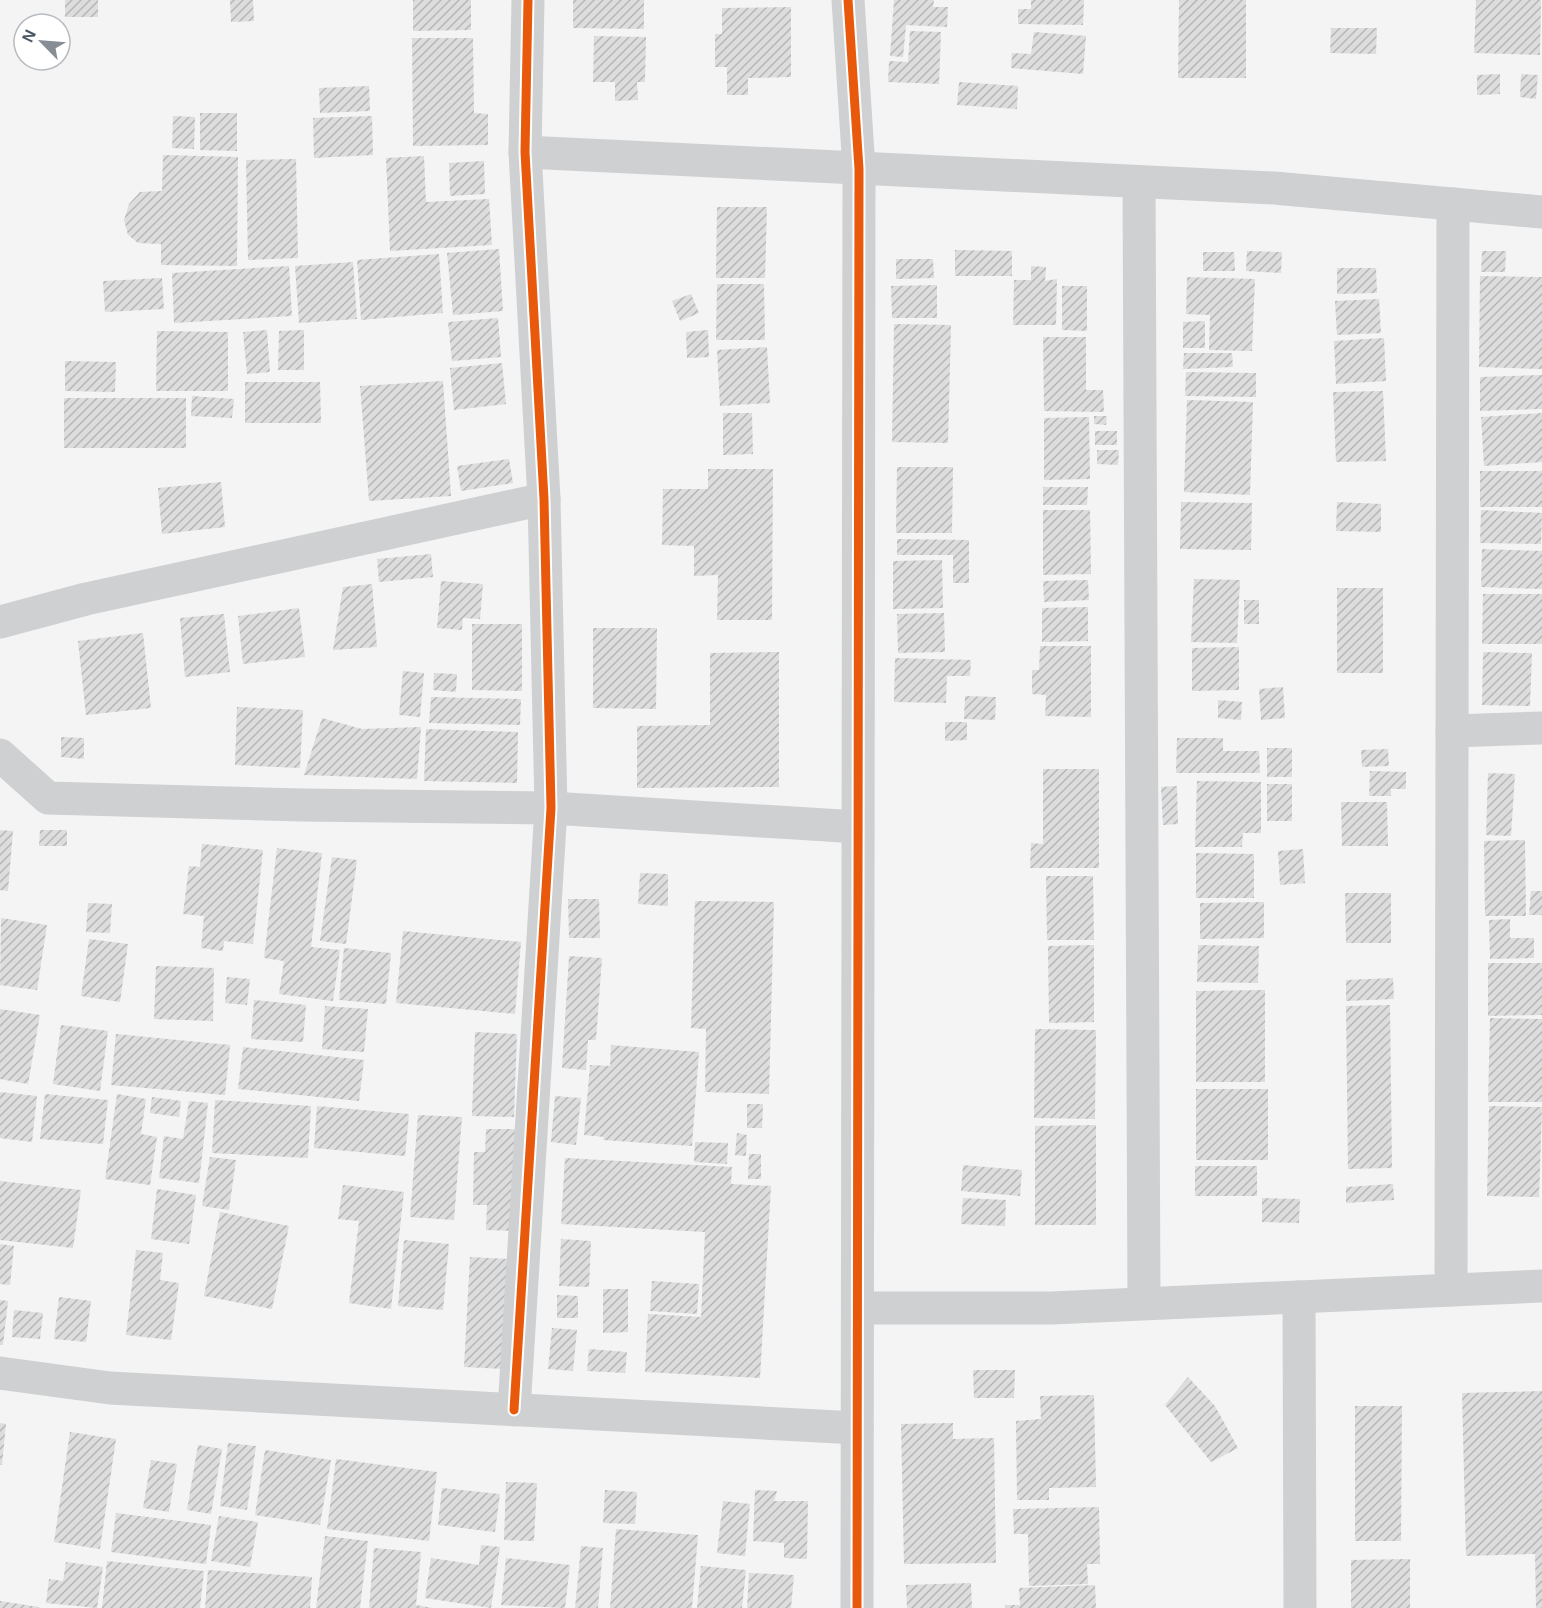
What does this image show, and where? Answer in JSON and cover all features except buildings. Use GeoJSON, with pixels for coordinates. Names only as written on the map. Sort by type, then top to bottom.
{"type":"FeatureCollection","features":[{"type":"Feature","properties":{"kind":"street"},"geometry":{"type":"LineString","coordinates":[[514,1410],[551,808],[544,499],[525,152],[528,0]]}},
{"type":"Feature","properties":{"kind":"street"},"geometry":{"type":"LineString","coordinates":[[848,0],[859,169],[857,1608]]}},
{"type":"Feature","properties":{"kind":"street"},"geometry":{"type":"LineString","coordinates":[[525,152],[1274,188],[1542,212]]}},
{"type":"Feature","properties":{"kind":"street"},"geometry":{"type":"LineString","coordinates":[[1139,182],[1144,1304]]}},
{"type":"Feature","properties":{"kind":"street"},"geometry":{"type":"LineString","coordinates":[[1451,1290],[1454,204]]}},
{"type":"Feature","properties":{"kind":"street"},"geometry":{"type":"LineString","coordinates":[[0,622],[86,599],[544,499]]}},
{"type":"Feature","properties":{"kind":"street"},"geometry":{"type":"LineString","coordinates":[[1452,731],[1542,728]]}},
{"type":"Feature","properties":{"kind":"street"},"geometry":{"type":"LineString","coordinates":[[0,755],[48,798],[302,805],[551,808],[858,828]]}},
{"type":"Feature","properties":{"kind":"street"},"geometry":{"type":"LineString","coordinates":[[858,1308],[1053,1308],[1542,1286]]}},
{"type":"Feature","properties":{"kind":"street"},"geometry":{"type":"LineString","coordinates":[[1299,1297],[1300,1608]]}},
{"type":"Feature","properties":{"kind":"street"},"geometry":{"type":"LineString","coordinates":[[0,1373],[110,1388],[857,1428]]}},
{"type":"Feature","properties":{"kind":"cycle path"},"geometry":{"type":"LineString","coordinates":[[514,1410],[551,808],[544,499],[525,152],[528,0]]}},
{"type":"Feature","properties":{"kind":"cycle path"},"geometry":{"type":"LineString","coordinates":[[848,0],[859,169],[857,1608]]}}]}
